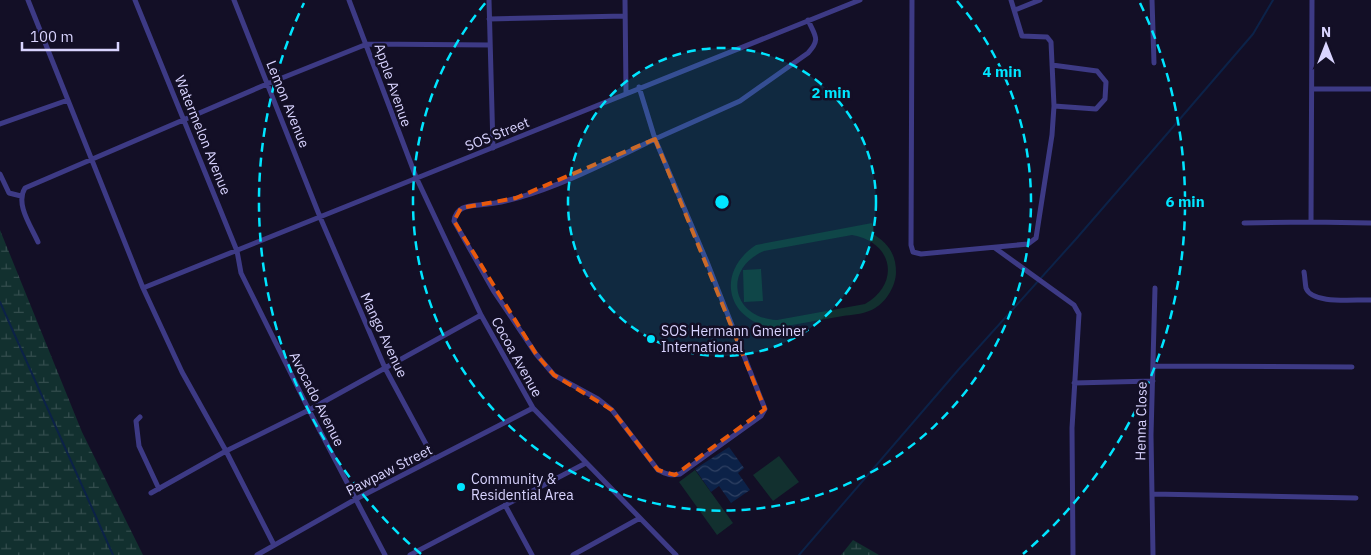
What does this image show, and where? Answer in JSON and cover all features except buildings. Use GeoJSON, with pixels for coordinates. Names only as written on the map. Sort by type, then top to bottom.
{"type":"FeatureCollection","features":[{"type":"Feature","properties":{"kind":"street"},"geometry":{"type":"LineString","coordinates":[[28,0],[143,288],[182,372],[226,451],[274,546]]}},
{"type":"Feature","properties":{"kind":"street","name":"Watermelon Avenue"},"geometry":{"type":"LineString","coordinates":[[135,0],[237,251]]}},
{"type":"Feature","properties":{"kind":"street","name":"Lemon Avenue"},"geometry":{"type":"LineString","coordinates":[[234,0],[320,217]]}},
{"type":"Feature","properties":{"kind":"street","name":"Apple Avenue"},"geometry":{"type":"LineString","coordinates":[[350,0],[416,177]]}},
{"type":"Feature","properties":{"kind":"street"},"geometry":{"type":"LineString","coordinates":[[489,0],[493,148]]}},
{"type":"Feature","properties":{"kind":"street"},"geometry":{"type":"LineString","coordinates":[[625,0],[626,92]]}},
{"type":"Feature","properties":{"kind":"street","name":"SOS Street"},"geometry":{"type":"LineString","coordinates":[[143,288],[416,177],[493,148],[626,92],[860,0]]}},
{"type":"Feature","properties":{"kind":"street"},"geometry":{"type":"LineString","coordinates":[[912,0],[911,245],[913,252],[920,254],[1028,244],[1036,238],[1052,136],[1054,106],[1052,65],[1049,39],[1047,36],[1022,36],[1011,0]]}},
{"type":"Feature","properties":{"kind":"street"},"geometry":{"type":"LineString","coordinates":[[1015,10],[1040,0]]}},
{"type":"Feature","properties":{"kind":"street"},"geometry":{"type":"LineString","coordinates":[[1152,0],[1154,63]]}},
{"type":"Feature","properties":{"kind":"street"},"geometry":{"type":"LineString","coordinates":[[1311,222],[1312,0]]}},
{"type":"Feature","properties":{"kind":"street"},"geometry":{"type":"LineString","coordinates":[[489,20],[625,16]]}},
{"type":"Feature","properties":{"kind":"street"},"geometry":{"type":"LineString","coordinates":[[639,87],[654,139],[707,262],[765,409],[761,416],[680,474],[674,475],[667,475],[658,470],[612,410],[598,399],[554,375],[536,354],[492,290],[454,221],[455,214],[461,208],[501,203],[516,198],[604,164],[654,139],[740,101],[808,53],[817,40],[808,20]]}},
{"type":"Feature","properties":{"kind":"street"},"geometry":{"type":"LineString","coordinates":[[38,242],[21,203],[21,196],[25,188],[267,84],[367,44],[490,45]]}},
{"type":"Feature","properties":{"kind":"street"},"geometry":{"type":"LineString","coordinates":[[1052,65],[1097,71],[1106,82],[1105,99],[1096,109],[1054,106]]}},
{"type":"Feature","properties":{"kind":"street"},"geometry":{"type":"LineString","coordinates":[[1312,89],[1371,89]]}},
{"type":"Feature","properties":{"kind":"street"},"geometry":{"type":"LineString","coordinates":[[0,124],[68,100]]}},
{"type":"Feature","properties":{"kind":"street"},"geometry":{"type":"LineString","coordinates":[[0,174],[9,193],[21,196]]}},
{"type":"Feature","properties":{"kind":"street","name":"Cocoa Avenue"},"geometry":{"type":"LineString","coordinates":[[416,177],[481,315],[533,408],[676,555]]}},
{"type":"Feature","properties":{"kind":"street","name":"Mango Avenue"},"geometry":{"type":"LineString","coordinates":[[320,217],[385,368],[434,459]]}},
{"type":"Feature","properties":{"kind":"street"},"geometry":{"type":"LineString","coordinates":[[1244,223],[1371,223]]}},
{"type":"Feature","properties":{"kind":"street"},"geometry":{"type":"LineString","coordinates":[[994,247],[1078,309],[1072,428],[1073,555]]}},
{"type":"Feature","properties":{"kind":"street","name":"Avocado Avenue"},"geometry":{"type":"LineString","coordinates":[[237,251],[242,273],[309,410],[385,555]]}},
{"type":"Feature","properties":{"kind":"street"},"geometry":{"type":"LineString","coordinates":[[1304,272],[1306,290],[1313,296],[1326,300],[1371,300]]}},
{"type":"Feature","properties":{"kind":"street","name":"Henna Close"},"geometry":{"type":"LineString","coordinates":[[1153,555],[1155,288]]}},
{"type":"Feature","properties":{"kind":"street"},"geometry":{"type":"LineString","coordinates":[[151,493],[226,451],[309,410],[481,315]]}},
{"type":"Feature","properties":{"kind":"street"},"geometry":{"type":"LineString","coordinates":[[1153,366],[1352,367]]}},
{"type":"Feature","properties":{"kind":"street"},"geometry":{"type":"LineString","coordinates":[[1074,383],[1153,381]]}},
{"type":"Feature","properties":{"kind":"street","name":"Pawpaw Street"},"geometry":{"type":"LineString","coordinates":[[257,555],[356,499],[533,408]]}},
{"type":"Feature","properties":{"kind":"street"},"geometry":{"type":"LineString","coordinates":[[140,417],[136,421],[139,446],[159,488]]}},
{"type":"Feature","properties":{"kind":"street"},"geometry":{"type":"LineString","coordinates":[[410,555],[421,553],[586,463]]}},
{"type":"Feature","properties":{"kind":"street"},"geometry":{"type":"LineString","coordinates":[[1152,494],[1356,498]]}},
{"type":"Feature","properties":{"kind":"street"},"geometry":{"type":"LineString","coordinates":[[506,506],[532,555]]}},
{"type":"Feature","properties":{"kind":"street"},"geometry":{"type":"LineString","coordinates":[[573,555],[640,518]]}},
{"type":"Feature","properties":{"kind":"highlighted area"},"geometry":{"type":"Polygon","coordinates":[[[655,139],[765,409],[675,475],[658,470],[612,410],[554,375],[536,354],[454,221],[461,208],[516,198],[655,139]]]}},
{"type":"Feature","properties":{"kind":"green space"},"geometry":{"type":"Polygon","coordinates":[[[872,223],[874,232],[871,233],[886,244],[894,259],[896,272],[894,284],[880,305],[860,314],[775,328],[758,324],[746,316],[737,306],[732,294],[731,281],[735,268],[743,256],[756,245],[872,223]],[[852,235],[764,251],[751,259],[742,269],[738,280],[738,292],[742,302],[750,311],[762,317],[777,320],[865,304],[884,285],[888,275],[884,254],[866,239],[852,235]]]}},
{"type":"Feature","properties":{"kind":"green space"},"geometry":{"type":"Polygon","coordinates":[[[0,230],[82,432],[143,555],[0,555],[0,230]]]}},
{"type":"Feature","properties":{"kind":"green space"},"geometry":{"type":"Polygon","coordinates":[[[761,269],[763,301],[744,302],[743,270],[761,269]]]}},
{"type":"Feature","properties":{"kind":"green space"},"geometry":{"type":"Polygon","coordinates":[[[779,456],[799,482],[773,501],[753,475],[779,456]]]}},
{"type":"Feature","properties":{"kind":"green space"},"geometry":{"type":"Polygon","coordinates":[[[695,470],[733,523],[717,535],[679,482],[695,470]]]}},
{"type":"Feature","properties":{"kind":"green space"},"geometry":{"type":"Polygon","coordinates":[[[853,540],[879,555],[841,555],[853,540]]]}},
{"type":"Feature","properties":{"kind":"water"},"geometry":{"type":"Polygon","coordinates":[[[729,447],[744,468],[738,473],[750,490],[731,503],[719,486],[711,492],[695,469],[729,447]]]}},
{"type":"Feature","properties":{"kind":"waterway"},"geometry":{"type":"LineString","coordinates":[[799,555],[959,369],[1076,239],[1253,34],[1273,0]]}},
{"type":"Feature","properties":{"kind":"waterway"},"geometry":{"type":"LineString","coordinates":[[0,302],[113,555]]}},
{"type":"Feature","properties":{"kind":"place","name":"SOS Hermann Gmeiner International"},"geometry":{"type":"Point","coordinates":[651,339]}},
{"type":"Feature","properties":{"kind":"place","name":"Community & Residential Area"},"geometry":{"type":"Point","coordinates":[461,487]}}]}
